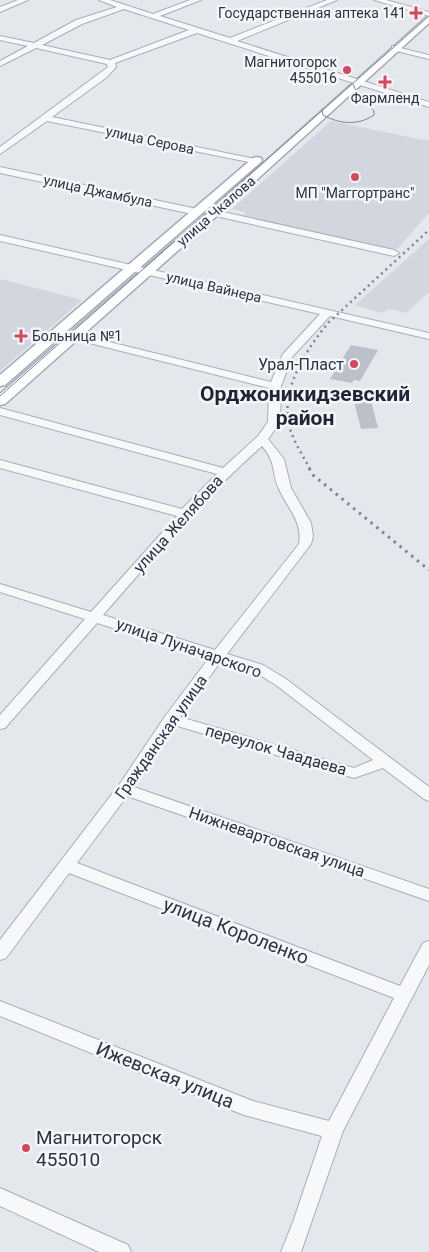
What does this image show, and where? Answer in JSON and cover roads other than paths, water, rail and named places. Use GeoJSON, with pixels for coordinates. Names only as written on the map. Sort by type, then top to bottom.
{"type":"FeatureCollection","features":[{"type":"Feature","properties":{"kind":"main road","name":"улица Чкалова"},"geometry":{"type":"LineString","coordinates":[[0,382],[255,162],[395,48],[428,14]]}},
{"type":"Feature","properties":{"kind":"main road","name":"улица Чкалова"},"geometry":{"type":"LineString","coordinates":[[0,402],[72,336],[214,213],[354,80],[428,14]]}},
{"type":"Feature","properties":{"kind":"street"},"geometry":{"type":"LineString","coordinates":[[0,10],[24,0]]}},
{"type":"Feature","properties":{"kind":"street"},"geometry":{"type":"LineString","coordinates":[[103,0],[429,105]]}},
{"type":"Feature","properties":{"kind":"street"},"geometry":{"type":"LineString","coordinates":[[153,16],[197,0]]}},
{"type":"Feature","properties":{"kind":"street"},"geometry":{"type":"LineString","coordinates":[[230,41],[333,0]]}},
{"type":"Feature","properties":{"kind":"street"},"geometry":{"type":"LineString","coordinates":[[378,0],[428,14]]}},
{"type":"Feature","properties":{"kind":"street"},"geometry":{"type":"LineString","coordinates":[[0,64],[79,22],[124,7]]}},
{"type":"Feature","properties":{"kind":"street"},"geometry":{"type":"LineString","coordinates":[[0,38],[111,62],[197,30]]}},
{"type":"Feature","properties":{"kind":"street"},"geometry":{"type":"LineString","coordinates":[[395,48],[429,57]]}},
{"type":"Feature","properties":{"kind":"street"},"geometry":{"type":"LineString","coordinates":[[0,151],[104,75],[112,67],[111,62]]}},
{"type":"Feature","properties":{"kind":"street","name":"улица Серова"},"geometry":{"type":"LineString","coordinates":[[45,118],[255,162]]}},
{"type":"Feature","properties":{"kind":"street","name":"улица Джамбула"},"geometry":{"type":"LineString","coordinates":[[0,170],[197,212]]}},
{"type":"Feature","properties":{"kind":"street"},"geometry":{"type":"LineString","coordinates":[[214,213],[394,253]]}},
{"type":"Feature","properties":{"kind":"street","name":"улица Вайнера"},"geometry":{"type":"LineString","coordinates":[[0,238],[429,336]]}},
{"type":"Feature","properties":{"kind":"street","name":"улица Желябова"},"geometry":{"type":"LineString","coordinates":[[0,724],[185,514],[225,472],[262,439],[274,422],[275,386],[287,356],[327,313]]}},
{"type":"Feature","properties":{"kind":"street"},"geometry":{"type":"LineString","coordinates":[[72,336],[275,386]]}},
{"type":"Feature","properties":{"kind":"street"},"geometry":{"type":"LineString","coordinates":[[0,411],[225,472]]}},
{"type":"Feature","properties":{"kind":"street","name":"Гражданская улица"},"geometry":{"type":"LineString","coordinates":[[0,953],[124,789],[219,654],[305,544],[308,536],[308,527],[285,490],[280,467],[274,452],[262,439]]}},
{"type":"Feature","properties":{"kind":"street"},"geometry":{"type":"LineString","coordinates":[[0,464],[185,514]]}},
{"type":"Feature","properties":{"kind":"street","name":"улица Луначарского"},"geometry":{"type":"LineString","coordinates":[[0,588],[219,654],[258,668],[281,682],[385,761]]}},
{"type":"Feature","properties":{"kind":"street","name":"переулок Чаадаева"},"geometry":{"type":"LineString","coordinates":[[172,719],[343,770],[363,771],[385,761]]}},
{"type":"Feature","properties":{"kind":"street"},"geometry":{"type":"LineString","coordinates":[[385,761],[429,795]]}},
{"type":"Feature","properties":{"kind":"street","name":"Нижневартовская улица"},"geometry":{"type":"LineString","coordinates":[[124,789],[429,895]]}},
{"type":"Feature","properties":{"kind":"street","name":"улица Короленко"},"geometry":{"type":"LineString","coordinates":[[67,866],[405,995]]}},
{"type":"Feature","properties":{"kind":"street"},"geometry":{"type":"LineString","coordinates":[[291,1252],[310,1204],[319,1166],[334,1131],[429,948]]}},
{"type":"Feature","properties":{"kind":"street","name":"Ижевская улица"},"geometry":{"type":"LineString","coordinates":[[0,1008],[251,1109],[334,1131]]}},
{"type":"Feature","properties":{"kind":"street"},"geometry":{"type":"LineString","coordinates":[[0,1197],[121,1252]]}},
{"type":"Feature","properties":{"kind":"tram line"},"geometry":{"type":"LineString","coordinates":[[322,111],[429,16]]}},
{"type":"Feature","properties":{"kind":"tram line"},"geometry":{"type":"LineString","coordinates":[[322,111],[323,115],[342,122],[362,121],[374,115],[374,111],[358,95],[353,84]]}},
{"type":"Feature","properties":{"kind":"tram line"},"geometry":{"type":"LineString","coordinates":[[0,396],[322,111]]}},
{"type":"Feature","properties":{"kind":"railway"},"geometry":{"type":"LineString","coordinates":[[310,469],[294,439],[288,420],[289,393],[299,367],[305,355],[329,322],[429,230]]}},
{"type":"Feature","properties":{"kind":"railway"},"geometry":{"type":"LineString","coordinates":[[309,468],[313,475],[429,570]]}},
{"type":"Feature","properties":{"kind":"place","name":"Государственная аптека 141"},"geometry":{"type":"Point","coordinates":[416,13]}},
{"type":"Feature","properties":{"kind":"place","name":"Магнитогорск 455016"},"geometry":{"type":"Point","coordinates":[347,70]}},
{"type":"Feature","properties":{"kind":"place","name":"Фармленд"},"geometry":{"type":"Point","coordinates":[385,82]}},
{"type":"Feature","properties":{"kind":"place","name":"МП \"Маггортранс\""},"geometry":{"type":"Point","coordinates":[355,177]}},
{"type":"Feature","properties":{"kind":"place","name":"Больница №1"},"geometry":{"type":"Point","coordinates":[21,336]}},
{"type":"Feature","properties":{"kind":"place","name":"Урал-Пласт"},"geometry":{"type":"Point","coordinates":[354,364]}},
{"type":"Feature","properties":{"kind":"place","name":"Магнитогорск 455010"},"geometry":{"type":"Point","coordinates":[26,1148]}},
{"type":"Feature","properties":{"kind":"district","name":"Орджоникидзевский район"},"geometry":{"type":"Point","coordinates":[305,406]}}]}
